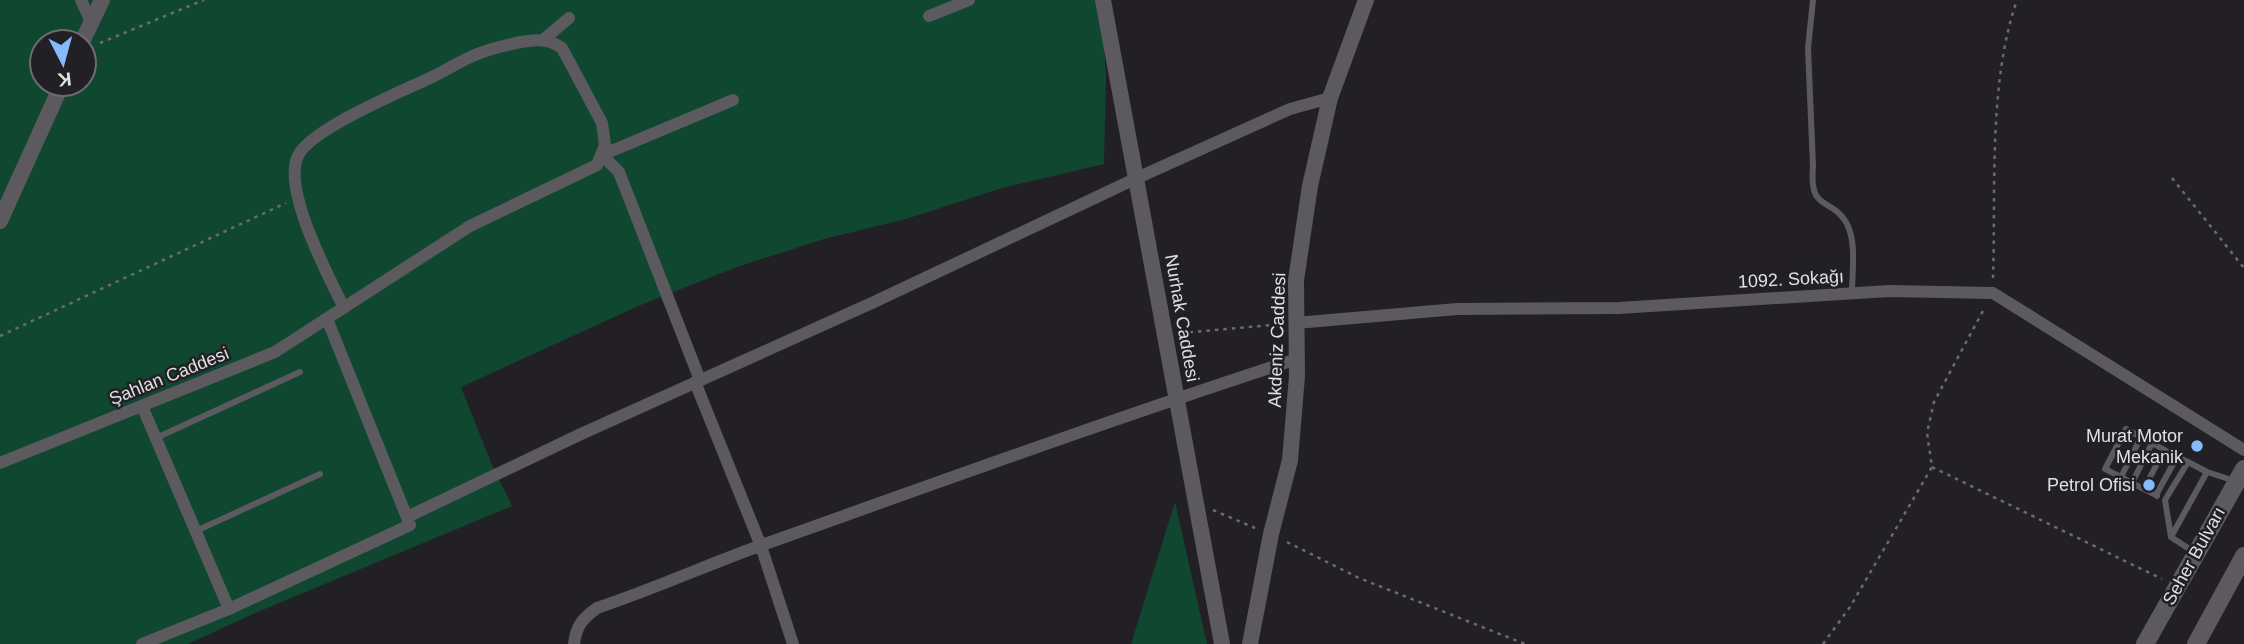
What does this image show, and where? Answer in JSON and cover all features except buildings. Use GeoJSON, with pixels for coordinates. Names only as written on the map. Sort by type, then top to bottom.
{"type":"FeatureCollection","features":[{"type":"Feature","properties":{"kind":"main road","name":"Seher Bulvarı"},"geometry":{"type":"LineString","coordinates":[[2145,644],[2240,475]]}},
{"type":"Feature","properties":{"kind":"main road"},"geometry":{"type":"LineString","coordinates":[[2196,644],[2244,556]]}},
{"type":"Feature","properties":{"kind":"street"},"geometry":{"type":"LineString","coordinates":[[81,0],[91,22]]}},
{"type":"Feature","properties":{"kind":"street"},"geometry":{"type":"LineString","coordinates":[[90,28],[102,0]]}},
{"type":"Feature","properties":{"kind":"street"},"geometry":{"type":"LineString","coordinates":[[929,16],[969,0]]}},
{"type":"Feature","properties":{"kind":"street","name":"Nurhak Caddesi"},"geometry":{"type":"LineString","coordinates":[[1103,0],[1222,644]]}},
{"type":"Feature","properties":{"kind":"street","name":"Akdeniz Caddesi"},"geometry":{"type":"LineString","coordinates":[[1250,644],[1270,534],[1290,460],[1297,359],[1296,280],[1310,186],[1330,98],[1366,0]]}},
{"type":"Feature","properties":{"kind":"street"},"geometry":{"type":"LineString","coordinates":[[543,40],[569,18]]}},
{"type":"Feature","properties":{"kind":"street"},"geometry":{"type":"LineString","coordinates":[[344,307],[312,243],[299,197],[294,170],[301,149],[339,122],[475,55],[521,42],[543,40],[562,48],[602,123],[605,145],[602,155],[619,172],[761,546],[793,644]]}},
{"type":"Feature","properties":{"kind":"street"},"geometry":{"type":"LineString","coordinates":[[0,221],[56,98]]}},
{"type":"Feature","properties":{"kind":"street"},"geometry":{"type":"LineString","coordinates":[[407,517],[1137,178],[1290,109],[1330,98]]}},
{"type":"Feature","properties":{"kind":"street","name":"Şahlan Caddesi"},"geometry":{"type":"LineString","coordinates":[[0,463],[275,352],[470,226],[597,165],[602,155],[733,100]]}},
{"type":"Feature","properties":{"kind":"street","name":"1092. Sokağı"},"geometry":{"type":"LineString","coordinates":[[1296,323],[1457,309],[1619,308],[1889,291],[1993,293]]}},
{"type":"Feature","properties":{"kind":"street"},"geometry":{"type":"LineString","coordinates":[[1993,293],[2244,450]]}},
{"type":"Feature","properties":{"kind":"street"},"geometry":{"type":"LineString","coordinates":[[142,644],[229,610],[410,525],[327,319]]}},
{"type":"Feature","properties":{"kind":"street"},"geometry":{"type":"LineString","coordinates":[[574,644],[579,624],[597,608],[761,546],[1177,398],[1297,359]]}},
{"type":"Feature","properties":{"kind":"street"},"geometry":{"type":"LineString","coordinates":[[142,406],[229,610]]}},
{"type":"Feature","properties":{"kind":"lane"},"geometry":{"type":"LineString","coordinates":[[1813,0],[1808,48],[1813,166],[1811,184],[1819,201],[1845,220],[1851,233],[1852,293]]}},
{"type":"Feature","properties":{"kind":"lane"},"geometry":{"type":"LineString","coordinates":[[156,438],[300,372]]}},
{"type":"Feature","properties":{"kind":"lane"},"geometry":{"type":"LineString","coordinates":[[2165,500],[2105,469],[2126,429],[2207,471],[2240,475]]}},
{"type":"Feature","properties":{"kind":"lane"},"geometry":{"type":"LineString","coordinates":[[2121,477],[2141,437]]}},
{"type":"Feature","properties":{"kind":"lane"},"geometry":{"type":"LineString","coordinates":[[2132,483],[2152,443]]}},
{"type":"Feature","properties":{"kind":"lane"},"geometry":{"type":"LineString","coordinates":[[2144,489],[2164,450]]}},
{"type":"Feature","properties":{"kind":"lane"},"geometry":{"type":"LineString","coordinates":[[2156,495],[2177,457]]}},
{"type":"Feature","properties":{"kind":"lane"},"geometry":{"type":"LineString","coordinates":[[2188,462],[2165,500],[2171,537],[2196,553]]}},
{"type":"Feature","properties":{"kind":"lane"},"geometry":{"type":"LineString","coordinates":[[2171,537],[2207,471]]}},
{"type":"Feature","properties":{"kind":"lane"},"geometry":{"type":"LineString","coordinates":[[196,531],[320,474]]}},
{"type":"Feature","properties":{"kind":"path"},"geometry":{"type":"LineString","coordinates":[[98,40],[204,0]]}},
{"type":"Feature","properties":{"kind":"path"},"geometry":{"type":"LineString","coordinates":[[1823,644],[1850,607],[1932,467],[1927,433],[1934,402],[1993,293],[1998,87],[2007,27],[2017,0]]}},
{"type":"Feature","properties":{"kind":"path"},"geometry":{"type":"LineString","coordinates":[[2172,178],[2244,268]]}},
{"type":"Feature","properties":{"kind":"path"},"geometry":{"type":"LineString","coordinates":[[0,336],[299,197]]}},
{"type":"Feature","properties":{"kind":"path"},"geometry":{"type":"LineString","coordinates":[[1164,334],[1296,323]]}},
{"type":"Feature","properties":{"kind":"path"},"geometry":{"type":"LineString","coordinates":[[1932,467],[2177,586]]}},
{"type":"Feature","properties":{"kind":"path"},"geometry":{"type":"LineString","coordinates":[[1197,503],[1270,534],[1359,578],[1525,644]]}},
{"type":"Feature","properties":{"kind":"green space"},"geometry":{"type":"Polygon","coordinates":[[[0,0],[1101,0],[1106,76],[1104,164],[1002,188],[906,219],[824,239],[737,267],[643,304],[461,387],[492,465],[512,506],[253,614],[188,644],[0,644],[0,0]]]}},
{"type":"Feature","properties":{"kind":"green space"},"geometry":{"type":"Polygon","coordinates":[[[1175,502],[1207,644],[1131,644],[1175,502]]]}},
{"type":"Feature","properties":{"kind":"place","name":"Murat Motor Mekanik"},"geometry":{"type":"Point","coordinates":[2197,446]}},
{"type":"Feature","properties":{"kind":"place","name":"Petrol Ofisi"},"geometry":{"type":"Point","coordinates":[2149,485]}}]}
